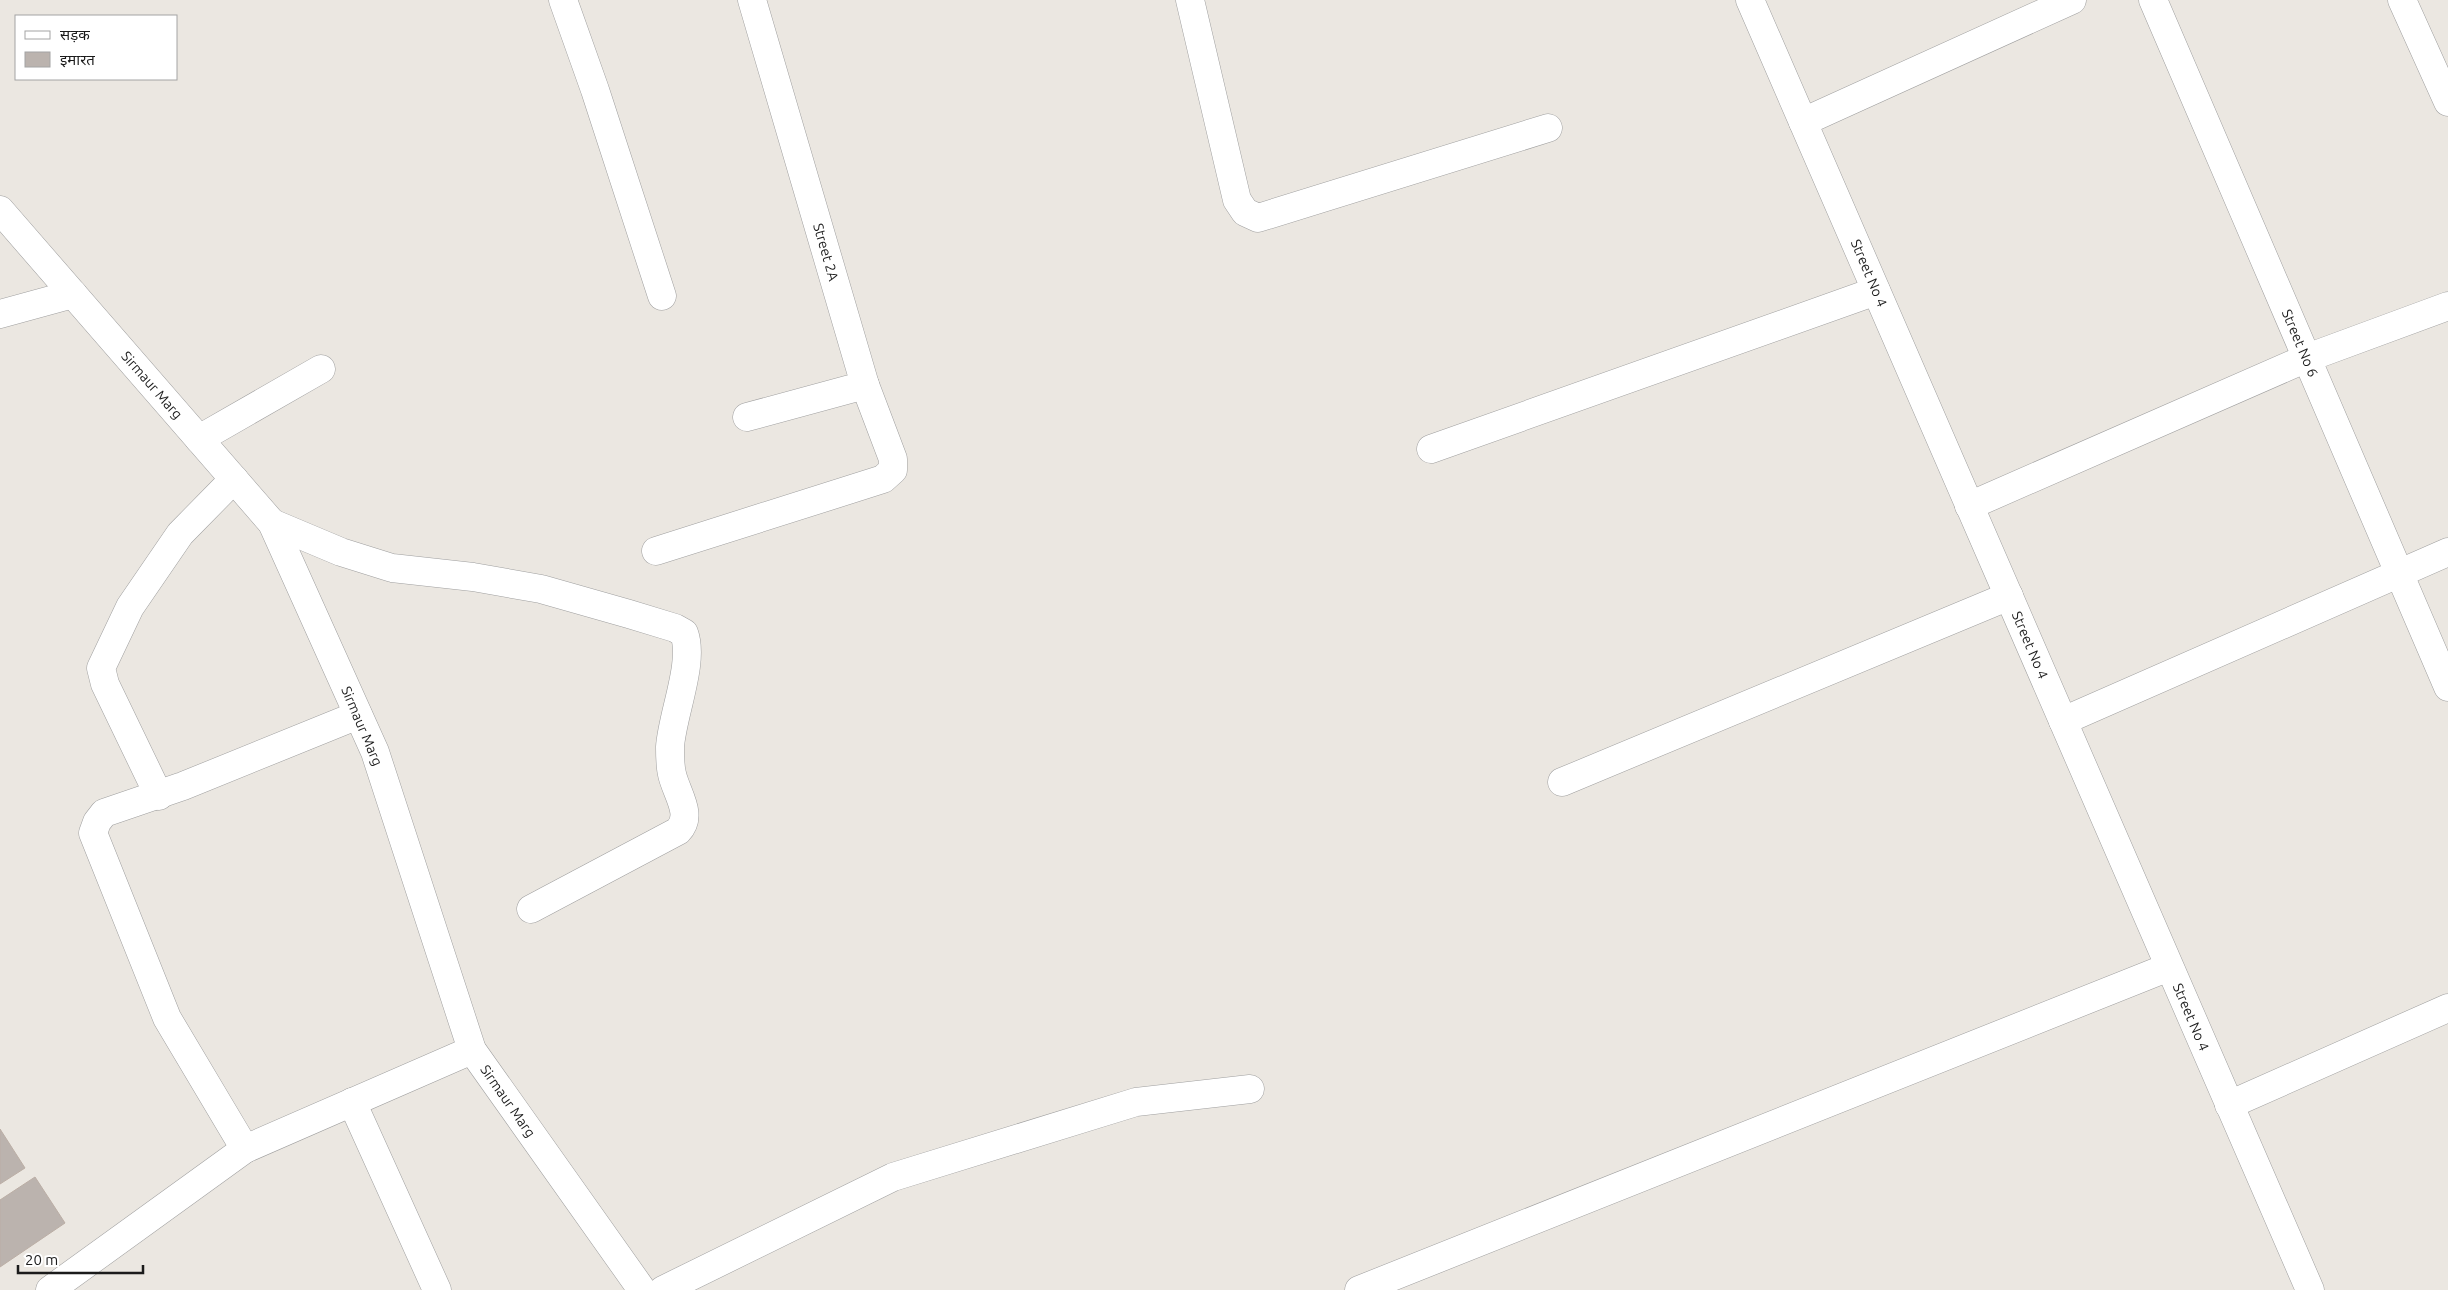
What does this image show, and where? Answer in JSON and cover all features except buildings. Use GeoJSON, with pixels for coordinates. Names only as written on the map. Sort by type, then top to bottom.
{"type":"FeatureCollection","features":[{"type":"Feature","properties":{"kind":"street"},"geometry":{"type":"LineString","coordinates":[[563,0],[595,90],[662,296]]}},
{"type":"Feature","properties":{"kind":"street","name":"Street 2A"},"geometry":{"type":"LineString","coordinates":[[656,551],[884,479],[893,470],[894,459],[866,385],[752,0]]}},
{"type":"Feature","properties":{"kind":"street"},"geometry":{"type":"LineString","coordinates":[[1190,0],[1238,200],[1246,212],[1258,218],[1548,128]]}},
{"type":"Feature","properties":{"kind":"street","name":"Street No 4"},"geometry":{"type":"LineString","coordinates":[[1750,0],[2310,1290]]}},
{"type":"Feature","properties":{"kind":"street"},"geometry":{"type":"LineString","coordinates":[[1803,122],[2072,0]]}},
{"type":"Feature","properties":{"kind":"street","name":"Street No 6"},"geometry":{"type":"LineString","coordinates":[[2153,0],[2448,687]]}},
{"type":"Feature","properties":{"kind":"street"},"geometry":{"type":"LineString","coordinates":[[2402,0],[2448,102]]}},
{"type":"Feature","properties":{"kind":"street","name":"Sirmaur Marg"},"geometry":{"type":"LineString","coordinates":[[0,210],[272,523],[375,752],[472,1050],[642,1290]]}},
{"type":"Feature","properties":{"kind":"street"},"geometry":{"type":"LineString","coordinates":[[1431,449],[1876,291]]}},
{"type":"Feature","properties":{"kind":"street"},"geometry":{"type":"LineString","coordinates":[[0,314],[73,294]]}},
{"type":"Feature","properties":{"kind":"street"},"geometry":{"type":"LineString","coordinates":[[1969,506],[2307,358],[2448,306]]}},
{"type":"Feature","properties":{"kind":"street"},"geometry":{"type":"LineString","coordinates":[[199,439],[321,369]]}},
{"type":"Feature","properties":{"kind":"street"},"geometry":{"type":"LineString","coordinates":[[747,417],[866,385]]}},
{"type":"Feature","properties":{"kind":"street"},"geometry":{"type":"LineString","coordinates":[[159,796],[105,684],[101,668],[130,606],[180,534],[234,479]]}},
{"type":"Feature","properties":{"kind":"street"},"geometry":{"type":"LineString","coordinates":[[272,523],[341,552],[392,568],[473,577],[541,589],[675,628],[684,633],[688,642],[685,668],[670,747],[672,774],[685,813],[684,825],[678,831],[531,909]]}},
{"type":"Feature","properties":{"kind":"street"},"geometry":{"type":"LineString","coordinates":[[2063,721],[2448,552]]}},
{"type":"Feature","properties":{"kind":"street"},"geometry":{"type":"LineString","coordinates":[[1562,782],[2009,596]]}},
{"type":"Feature","properties":{"kind":"street"},"geometry":{"type":"LineString","coordinates":[[245,1149],[167,1018],[93,833],[97,822],[104,813],[159,796],[358,715]]}},
{"type":"Feature","properties":{"kind":"street"},"geometry":{"type":"LineString","coordinates":[[1359,1290],[2169,967]]}},
{"type":"Feature","properties":{"kind":"street"},"geometry":{"type":"LineString","coordinates":[[2229,1105],[2448,1008]]}},
{"type":"Feature","properties":{"kind":"street"},"geometry":{"type":"LineString","coordinates":[[50,1290],[245,1149],[472,1050]]}},
{"type":"Feature","properties":{"kind":"street"},"geometry":{"type":"LineString","coordinates":[[663,1290],[892,1177],[1136,1102],[1250,1089]]}},
{"type":"Feature","properties":{"kind":"street"},"geometry":{"type":"LineString","coordinates":[[352,1102],[437,1290]]}}]}
